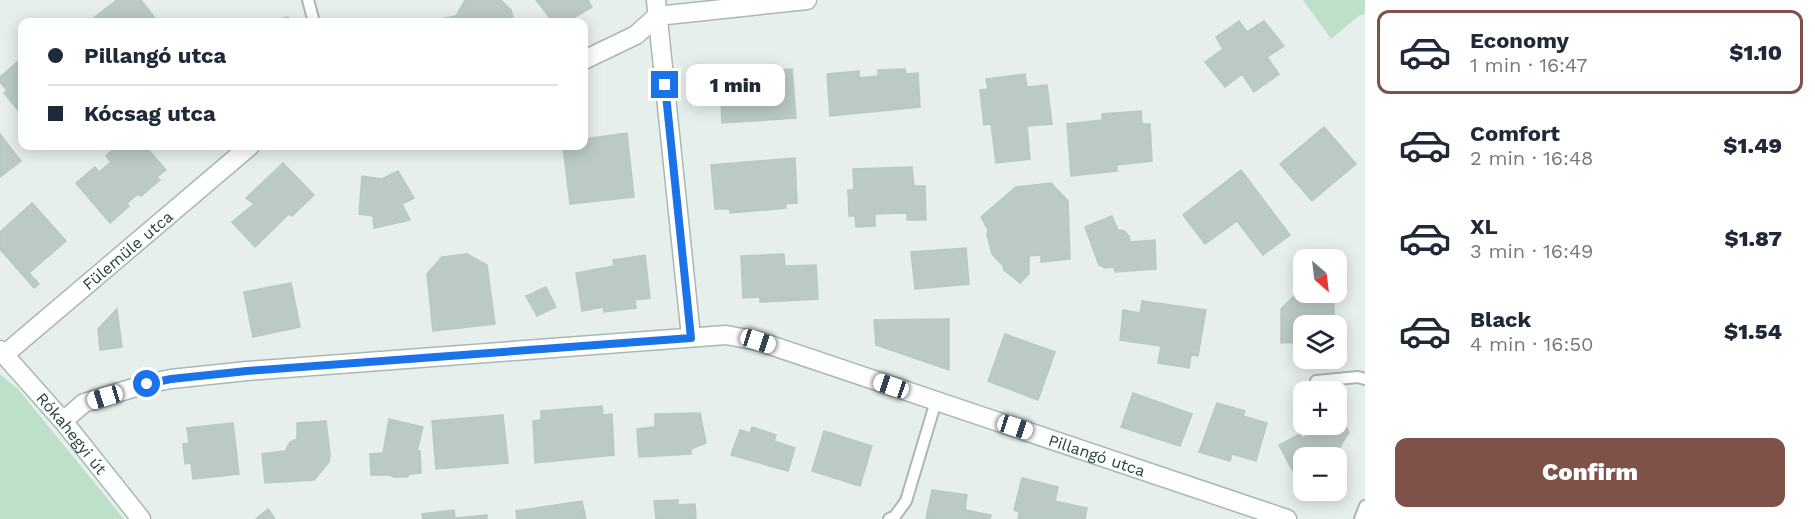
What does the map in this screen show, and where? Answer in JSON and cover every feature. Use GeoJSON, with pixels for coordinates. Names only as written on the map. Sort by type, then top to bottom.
{"type":"FeatureCollection","features":[{"type":"Feature","properties":{"kind":"street"},"geometry":{"type":"LineString","coordinates":[[588,58],[636,35],[657,8],[807,0]]}},
{"type":"Feature","properties":{"kind":"street"},"geometry":{"type":"LineString","coordinates":[[657,8],[691,338]]}},
{"type":"Feature","properties":{"kind":"street","name":"Fülemüle utca"},"geometry":{"type":"LineString","coordinates":[[2,352],[245,150]]}},
{"type":"Feature","properties":{"kind":"street","name":"Pillangó utca"},"geometry":{"type":"LineString","coordinates":[[63,421],[84,403],[171,379],[247,371],[726,335],[742,337],[1287,519]]}},
{"type":"Feature","properties":{"kind":"street","name":"Rókahegyi út"},"geometry":{"type":"LineString","coordinates":[[2,352],[63,421],[141,519]]}},
{"type":"Feature","properties":{"kind":"lane"},"geometry":{"type":"LineString","coordinates":[[308,0],[313,18]]}},
{"type":"Feature","properties":{"kind":"lane"},"geometry":{"type":"LineString","coordinates":[[1316,381],[1358,377],[1365,379]]}},
{"type":"Feature","properties":{"kind":"lane"},"geometry":{"type":"LineString","coordinates":[[889,519],[906,501],[936,401]]}},
{"type":"Feature","properties":{"kind":"lane"},"geometry":{"type":"LineString","coordinates":[[1360,519],[1365,506]]}},
{"type":"Feature","properties":{"kind":"green space"},"geometry":{"type":"Polygon","coordinates":[[[1303,0],[1365,0],[1365,14],[1360,15],[1331,39],[1303,0]]]}},
{"type":"Feature","properties":{"kind":"green space"},"geometry":{"type":"Polygon","coordinates":[[[0,374],[18,389],[124,519],[0,519],[0,374]]]}},
{"type":"Feature","properties":{"kind":"building"},"geometry":{"type":"Polygon","coordinates":[[[117,0],[141,0],[155,18],[94,18],[117,0]]]}},
{"type":"Feature","properties":{"kind":"building"},"geometry":{"type":"Polygon","coordinates":[[[465,0],[501,0],[511,10],[513,18],[446,18],[456,16],[465,0]]]}},
{"type":"Feature","properties":{"kind":"building"},"geometry":{"type":"Polygon","coordinates":[[[536,0],[588,0],[592,7],[574,18],[550,18],[536,0]]]}},
{"type":"Feature","properties":{"kind":"building"},"geometry":{"type":"Polygon","coordinates":[[[1239,21],[1247,32],[1264,21],[1284,46],[1267,57],[1279,74],[1254,92],[1242,74],[1225,87],[1205,62],[1223,49],[1216,37],[1239,21]]]}},
{"type":"Feature","properties":{"kind":"building"},"geometry":{"type":"Polygon","coordinates":[[[18,62],[18,110],[4,93],[7,90],[0,82],[0,77],[18,62]]]}},
{"type":"Feature","properties":{"kind":"building"},"geometry":{"type":"Polygon","coordinates":[[[792,69],[796,118],[722,123],[720,75],[792,69]]]}},
{"type":"Feature","properties":{"kind":"building"},"geometry":{"type":"Polygon","coordinates":[[[905,69],[906,74],[918,73],[920,107],[830,116],[827,74],[859,71],[859,78],[878,76],[878,70],[905,69]]]}},
{"type":"Feature","properties":{"kind":"building"},"geometry":{"type":"Polygon","coordinates":[[[1025,74],[1027,87],[1047,85],[1052,124],[1027,126],[1030,159],[996,163],[991,124],[984,125],[980,90],[988,89],[986,79],[1025,74]]]}},
{"type":"Feature","properties":{"kind":"building"},"geometry":{"type":"Polygon","coordinates":[[[1141,111],[1142,124],[1150,124],[1152,161],[1117,165],[1117,171],[1071,176],[1067,124],[1102,120],[1102,114],[1141,111]]]}},
{"type":"Feature","properties":{"kind":"building"},"geometry":{"type":"Polygon","coordinates":[[[1324,127],[1356,164],[1312,201],[1280,164],[1324,127]]]}},
{"type":"Feature","properties":{"kind":"building"},"geometry":{"type":"Polygon","coordinates":[[[627,133],[634,197],[570,204],[563,150],[588,150],[588,138],[627,133]]]}},
{"type":"Feature","properties":{"kind":"building"},"geometry":{"type":"Polygon","coordinates":[[[0,134],[21,161],[0,177],[0,134]]]}},
{"type":"Feature","properties":{"kind":"building"},"geometry":{"type":"Polygon","coordinates":[[[113,150],[148,150],[166,170],[157,177],[160,180],[141,196],[138,194],[127,203],[129,206],[110,223],[76,183],[95,167],[99,172],[111,162],[106,156],[113,150]]]}},
{"type":"Feature","properties":{"kind":"building"},"geometry":{"type":"Polygon","coordinates":[[[795,158],[797,203],[785,204],[786,208],[730,213],[730,209],[715,209],[711,165],[795,158]]]}},
{"type":"Feature","properties":{"kind":"building"},"geometry":{"type":"Polygon","coordinates":[[[283,163],[314,195],[292,216],[289,214],[255,247],[232,222],[254,204],[246,198],[283,163]]]}},
{"type":"Feature","properties":{"kind":"building"},"geometry":{"type":"Polygon","coordinates":[[[912,167],[914,186],[925,186],[926,220],[907,220],[907,213],[875,214],[875,226],[856,227],[855,216],[849,216],[848,190],[854,190],[853,169],[912,167]]]}},
{"type":"Feature","properties":{"kind":"building"},"geometry":{"type":"Polygon","coordinates":[[[1241,170],[1290,235],[1263,255],[1237,221],[1205,244],[1183,215],[1241,170]]]}},
{"type":"Feature","properties":{"kind":"building"},"geometry":{"type":"Polygon","coordinates":[[[398,171],[414,198],[402,204],[410,220],[374,228],[373,216],[359,214],[362,176],[382,179],[398,171]]]}},
{"type":"Feature","properties":{"kind":"building"},"geometry":{"type":"Polygon","coordinates":[[[1051,183],[1068,201],[1070,259],[1041,262],[1041,255],[1029,256],[1029,274],[1020,283],[1004,270],[992,254],[987,235],[988,230],[981,217],[1016,187],[1051,183]]]}},
{"type":"Feature","properties":{"kind":"building"},"geometry":{"type":"Polygon","coordinates":[[[32,203],[66,241],[29,273],[39,284],[34,288],[0,249],[0,232],[32,203]]]}},
{"type":"Feature","properties":{"kind":"building"},"geometry":{"type":"Polygon","coordinates":[[[1112,216],[1118,230],[1124,231],[1129,236],[1130,242],[1155,240],[1156,269],[1115,272],[1114,267],[1105,268],[1099,265],[1085,227],[1112,216]]]}},
{"type":"Feature","properties":{"kind":"building"},"geometry":{"type":"Polygon","coordinates":[[[966,248],[969,284],[915,289],[911,252],[966,248]]]}},
{"type":"Feature","properties":{"kind":"building"},"geometry":{"type":"Polygon","coordinates":[[[467,254],[487,265],[495,324],[433,331],[427,274],[442,257],[467,254]]]}},
{"type":"Feature","properties":{"kind":"building"},"geometry":{"type":"Polygon","coordinates":[[[784,254],[785,266],[816,265],[818,299],[760,302],[760,297],[743,298],[741,256],[784,254]]]}},
{"type":"Feature","properties":{"kind":"building"},"geometry":{"type":"Polygon","coordinates":[[[645,255],[650,298],[635,300],[636,308],[604,312],[603,307],[582,311],[576,273],[614,266],[613,260],[645,255]]]}},
{"type":"Feature","properties":{"kind":"building"},"geometry":{"type":"Polygon","coordinates":[[[291,283],[300,327],[253,337],[244,292],[291,283]]]}},
{"type":"Feature","properties":{"kind":"building"},"geometry":{"type":"Polygon","coordinates":[[[546,287],[556,307],[537,316],[526,296],[546,287]]]}},
{"type":"Feature","properties":{"kind":"building"},"geometry":{"type":"Polygon","coordinates":[[[1293,297],[1293,303],[1334,303],[1334,315],[1293,315],[1293,342],[1281,343],[1281,309],[1293,297]]]}},
{"type":"Feature","properties":{"kind":"building"},"geometry":{"type":"Polygon","coordinates":[[[1142,301],[1206,310],[1198,356],[1191,355],[1189,368],[1158,363],[1161,346],[1120,340],[1123,310],[1140,313],[1142,301]]]}},
{"type":"Feature","properties":{"kind":"building"},"geometry":{"type":"Polygon","coordinates":[[[117,309],[122,347],[100,350],[98,329],[117,309]]]}},
{"type":"Feature","properties":{"kind":"building"},"geometry":{"type":"Polygon","coordinates":[[[949,319],[949,370],[876,345],[874,320],[949,319]]]}},
{"type":"Feature","properties":{"kind":"building"},"geometry":{"type":"Polygon","coordinates":[[[1005,334],[1055,352],[1038,400],[988,381],[1005,334]]]}},
{"type":"Feature","properties":{"kind":"building"},"geometry":{"type":"Polygon","coordinates":[[[1133,393],[1192,414],[1180,446],[1121,427],[1133,393]]]}},
{"type":"Feature","properties":{"kind":"building"},"geometry":{"type":"Polygon","coordinates":[[[1217,403],[1245,411],[1243,416],[1267,423],[1256,461],[1232,454],[1230,461],[1199,452],[1217,403]]]}},
{"type":"Feature","properties":{"kind":"building"},"geometry":{"type":"Polygon","coordinates":[[[602,406],[603,415],[612,414],[614,455],[535,463],[533,421],[541,420],[541,411],[602,406]]]}},
{"type":"Feature","properties":{"kind":"building"},"geometry":{"type":"Polygon","coordinates":[[[700,413],[706,443],[691,449],[691,454],[639,457],[637,429],[655,427],[655,414],[700,413]]]}},
{"type":"Feature","properties":{"kind":"building"},"geometry":{"type":"Polygon","coordinates":[[[503,415],[508,463],[436,469],[432,421],[503,415]]]}},
{"type":"Feature","properties":{"kind":"building"},"geometry":{"type":"Polygon","coordinates":[[[389,419],[423,427],[417,451],[420,451],[421,473],[410,474],[407,477],[371,475],[370,454],[383,453],[389,419]]]}},
{"type":"Feature","properties":{"kind":"building"},"geometry":{"type":"Polygon","coordinates":[[[326,421],[329,462],[314,480],[265,483],[262,454],[285,451],[290,442],[297,439],[297,423],[326,421]]]}},
{"type":"Feature","properties":{"kind":"building"},"geometry":{"type":"Polygon","coordinates":[[[233,423],[239,474],[193,479],[191,463],[185,464],[183,444],[189,443],[187,428],[233,423]]]}},
{"type":"Feature","properties":{"kind":"building"},"geometry":{"type":"Polygon","coordinates":[[[752,427],[776,435],[774,441],[795,448],[788,471],[731,455],[740,430],[750,433],[752,427]]]}},
{"type":"Feature","properties":{"kind":"building"},"geometry":{"type":"Polygon","coordinates":[[[1347,428],[1349,432],[1340,447],[1323,447],[1322,445],[1293,447],[1293,471],[1279,445],[1298,435],[1302,438],[1308,435],[1347,435],[1347,428]]]}},
{"type":"Feature","properties":{"kind":"building"},"geometry":{"type":"Polygon","coordinates":[[[824,431],[872,446],[860,486],[812,471],[824,431]]]}},
{"type":"Feature","properties":{"kind":"building"},"geometry":{"type":"Polygon","coordinates":[[[1022,478],[1058,487],[1055,501],[1087,508],[1085,519],[1018,519],[1019,512],[1014,510],[1022,478]]]}},
{"type":"Feature","properties":{"kind":"building"},"geometry":{"type":"Polygon","coordinates":[[[932,490],[967,495],[965,510],[991,515],[990,519],[926,519],[932,490]]]}},
{"type":"Feature","properties":{"kind":"building"},"geometry":{"type":"Polygon","coordinates":[[[678,500],[678,505],[695,504],[696,519],[656,519],[654,501],[678,500]]]}},
{"type":"Feature","properties":{"kind":"building"},"geometry":{"type":"Polygon","coordinates":[[[582,501],[586,519],[517,519],[516,511],[582,501]]]}},
{"type":"Feature","properties":{"kind":"building"},"geometry":{"type":"Polygon","coordinates":[[[268,509],[275,519],[256,519],[268,509]]]}},
{"type":"Feature","properties":{"kind":"building"},"geometry":{"type":"Polygon","coordinates":[[[454,510],[455,518],[487,515],[487,519],[423,519],[422,514],[454,510]]]}},
{"type":"Feature","properties":{"kind":"route"},"geometry":{"type":"LineString","coordinates":[[147,384],[171,379],[247,371],[691,338],[665,85]]}}]}
